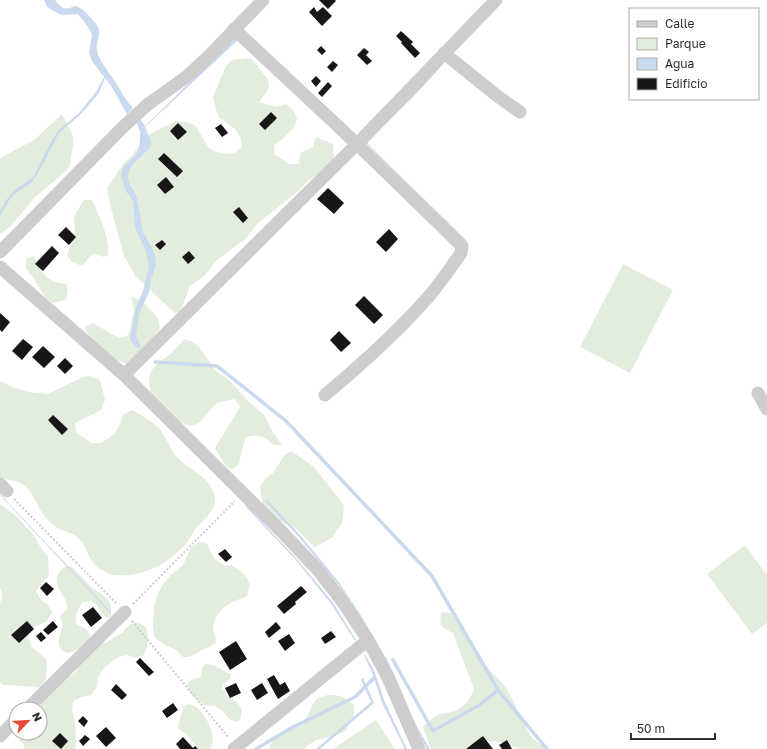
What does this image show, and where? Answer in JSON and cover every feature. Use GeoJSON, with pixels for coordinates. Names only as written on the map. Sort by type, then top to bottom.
{"type":"FeatureCollection","features":[{"type":"Feature","properties":{"kind":"street"},"geometry":{"type":"LineString","coordinates":[[0,252],[147,104],[186,77],[209,56],[263,0]]}},
{"type":"Feature","properties":{"kind":"street"},"geometry":{"type":"LineString","coordinates":[[124,375],[357,144],[496,0]]}},
{"type":"Feature","properties":{"kind":"street"},"geometry":{"type":"LineString","coordinates":[[234,29],[357,144],[462,246],[461,253],[430,294],[401,326],[364,362],[325,395]]}},
{"type":"Feature","properties":{"kind":"street"},"geometry":{"type":"LineString","coordinates":[[444,53],[496,95],[520,112]]}},
{"type":"Feature","properties":{"kind":"street"},"geometry":{"type":"LineString","coordinates":[[0,267],[124,375],[243,492],[318,570],[342,601],[368,640],[388,678],[419,749]]}},
{"type":"Feature","properties":{"kind":"street"},"geometry":{"type":"LineString","coordinates":[[758,393],[767,409]]}},
{"type":"Feature","properties":{"kind":"street"},"geometry":{"type":"LineString","coordinates":[[35,701],[125,612]]}},
{"type":"Feature","properties":{"kind":"street"},"geometry":{"type":"LineString","coordinates":[[235,748],[368,640]]}},
{"type":"Feature","properties":{"kind":"street"},"geometry":{"type":"LineString","coordinates":[[0,736],[8,728]]}},
{"type":"Feature","properties":{"kind":"path"},"geometry":{"type":"LineString","coordinates":[[3,487],[125,612],[235,748]]}},
{"type":"Feature","properties":{"kind":"path"},"geometry":{"type":"LineString","coordinates":[[125,612],[243,492]]}},
{"type":"Feature","properties":{"kind":"green space"},"geometry":{"type":"Polygon","coordinates":[[[250,58],[268,79],[269,88],[259,102],[277,107],[286,104],[293,110],[297,118],[294,127],[282,140],[274,145],[274,154],[290,164],[299,164],[300,153],[313,147],[316,137],[333,144],[334,161],[258,223],[246,238],[216,261],[204,276],[190,286],[180,312],[175,313],[136,277],[124,256],[107,188],[124,163],[131,157],[143,140],[150,134],[176,121],[195,125],[209,148],[226,154],[235,153],[242,146],[240,137],[235,129],[219,117],[213,97],[225,68],[231,60],[250,58]]]}},
{"type":"Feature","properties":{"kind":"green space"},"geometry":{"type":"Polygon","coordinates":[[[62,114],[73,136],[70,165],[65,172],[35,197],[11,226],[0,234],[0,158],[34,140],[62,114]]]}},
{"type":"Feature","properties":{"kind":"green space"},"geometry":{"type":"Polygon","coordinates":[[[84,200],[92,200],[98,213],[106,234],[108,255],[104,257],[95,254],[91,255],[82,266],[72,262],[67,255],[75,234],[74,216],[84,200]]]}},
{"type":"Feature","properties":{"kind":"green space"},"geometry":{"type":"Polygon","coordinates":[[[34,256],[42,272],[49,279],[66,284],[68,288],[66,300],[52,303],[45,297],[26,269],[26,259],[34,256]]]}},
{"type":"Feature","properties":{"kind":"green space"},"geometry":{"type":"Polygon","coordinates":[[[623,264],[673,290],[630,373],[580,347],[623,264]]]}},
{"type":"Feature","properties":{"kind":"green space"},"geometry":{"type":"Polygon","coordinates":[[[131,296],[145,304],[158,318],[160,328],[133,365],[115,360],[92,345],[85,327],[93,323],[119,338],[129,335],[134,309],[131,296]]]}},
{"type":"Feature","properties":{"kind":"green space"},"geometry":{"type":"Polygon","coordinates":[[[184,339],[193,342],[200,348],[215,370],[230,381],[248,401],[262,413],[282,445],[273,445],[262,436],[247,437],[243,445],[239,464],[232,470],[225,465],[215,448],[240,407],[235,399],[217,403],[199,423],[190,426],[182,423],[151,400],[149,381],[151,371],[157,364],[172,353],[184,339]]]}},
{"type":"Feature","properties":{"kind":"green space"},"geometry":{"type":"Polygon","coordinates":[[[90,376],[100,380],[105,400],[101,410],[75,423],[76,432],[91,443],[101,443],[116,432],[124,414],[132,410],[157,426],[177,457],[205,479],[213,490],[215,498],[212,510],[181,549],[173,556],[155,567],[135,574],[113,575],[100,569],[92,562],[85,547],[78,538],[58,528],[43,515],[27,488],[18,482],[0,478],[0,381],[28,392],[48,394],[81,378],[90,376]]]}},
{"type":"Feature","properties":{"kind":"green space"},"geometry":{"type":"Polygon","coordinates":[[[291,451],[314,467],[344,505],[342,523],[332,538],[315,547],[294,527],[284,524],[269,513],[263,505],[260,487],[265,479],[273,473],[284,456],[291,451]]]}},
{"type":"Feature","properties":{"kind":"green space"},"geometry":{"type":"Polygon","coordinates":[[[0,504],[17,517],[30,531],[48,557],[49,576],[36,591],[40,599],[48,605],[52,613],[47,621],[31,629],[28,638],[32,647],[47,660],[46,679],[40,687],[3,685],[0,682],[0,603],[2,592],[0,588],[0,504]]]}},
{"type":"Feature","properties":{"kind":"green space"},"geometry":{"type":"Polygon","coordinates":[[[200,542],[208,545],[218,562],[225,565],[231,565],[240,571],[247,578],[250,585],[247,596],[226,606],[216,617],[213,624],[213,631],[216,643],[189,657],[183,657],[176,650],[163,644],[155,638],[153,627],[154,606],[164,583],[183,565],[191,547],[200,542]]]}},
{"type":"Feature","properties":{"kind":"green space"},"geometry":{"type":"Polygon","coordinates":[[[745,545],[767,575],[767,623],[752,634],[707,574],[745,545]]]}},
{"type":"Feature","properties":{"kind":"green space"},"geometry":{"type":"Polygon","coordinates":[[[66,566],[71,566],[93,589],[102,594],[111,605],[111,616],[107,618],[91,601],[82,603],[77,614],[76,622],[77,625],[87,630],[90,636],[79,648],[68,653],[63,651],[59,645],[62,627],[60,615],[67,609],[67,606],[57,584],[58,574],[66,566]]]}},
{"type":"Feature","properties":{"kind":"green space"},"geometry":{"type":"Polygon","coordinates":[[[441,612],[451,613],[480,660],[506,687],[531,737],[545,749],[519,749],[501,742],[487,741],[472,749],[431,749],[423,727],[438,715],[454,711],[465,704],[474,689],[453,633],[442,626],[440,620],[441,612]]]}},
{"type":"Feature","properties":{"kind":"green space"},"geometry":{"type":"Polygon","coordinates":[[[137,622],[146,627],[148,644],[144,655],[136,658],[127,655],[118,657],[103,669],[98,678],[97,687],[91,695],[73,701],[72,711],[75,720],[75,749],[25,749],[21,741],[48,741],[48,701],[32,701],[60,679],[69,677],[76,672],[81,654],[107,642],[123,632],[129,625],[137,622]]]}},
{"type":"Feature","properties":{"kind":"green space"},"geometry":{"type":"Polygon","coordinates":[[[205,664],[215,666],[231,674],[230,679],[223,684],[222,688],[227,696],[238,703],[242,711],[240,720],[237,722],[230,719],[216,706],[206,706],[199,702],[189,690],[187,684],[191,680],[201,677],[202,668],[205,664]]]}},
{"type":"Feature","properties":{"kind":"green space"},"geometry":{"type":"Polygon","coordinates":[[[328,695],[342,697],[354,705],[354,715],[344,732],[335,736],[316,740],[304,749],[269,749],[274,739],[303,722],[315,700],[328,695]]]}},
{"type":"Feature","properties":{"kind":"green space"},"geometry":{"type":"Polygon","coordinates":[[[187,705],[194,706],[199,709],[208,722],[213,736],[213,742],[210,749],[198,749],[187,735],[179,729],[178,725],[183,707],[187,705]]]}},
{"type":"Feature","properties":{"kind":"green space"},"geometry":{"type":"Polygon","coordinates":[[[376,720],[395,749],[333,749],[376,720]]]}},
{"type":"Feature","properties":{"kind":"water"},"geometry":{"type":"Polygon","coordinates":[[[44,0],[55,0],[63,8],[78,7],[97,25],[99,28],[97,44],[98,55],[133,108],[127,114],[105,78],[99,93],[80,115],[59,133],[45,161],[31,183],[10,199],[0,216],[0,211],[7,199],[15,190],[34,176],[58,131],[78,114],[96,92],[104,77],[92,61],[89,53],[92,34],[78,14],[59,14],[47,7],[44,0]]]}},
{"type":"Feature","properties":{"kind":"water"},"geometry":{"type":"Polygon","coordinates":[[[237,36],[240,38],[145,127],[151,143],[149,149],[134,163],[129,170],[129,183],[137,198],[143,232],[152,248],[156,265],[149,292],[139,314],[136,336],[141,346],[138,349],[131,341],[130,337],[136,307],[143,291],[149,267],[146,251],[135,226],[133,202],[124,187],[121,174],[122,169],[137,153],[139,148],[140,132],[137,123],[137,115],[145,126],[237,36]]]}},
{"type":"Feature","properties":{"kind":"water"},"geometry":{"type":"Polygon","coordinates":[[[445,62],[417,93],[368,142],[368,144],[466,241],[366,143],[445,62]]]}},
{"type":"Feature","properties":{"kind":"water"},"geometry":{"type":"Polygon","coordinates":[[[0,495],[111,612],[110,613],[0,495]]]}},
{"type":"Feature","properties":{"kind":"water"},"geometry":{"type":"Polygon","coordinates":[[[267,500],[300,535],[338,581],[360,614],[386,658],[416,725],[430,749],[427,749],[415,726],[372,636],[345,594],[298,536],[265,501],[267,500]]]}},
{"type":"Feature","properties":{"kind":"water"},"geometry":{"type":"Polygon","coordinates":[[[247,506],[297,559],[334,604],[356,640],[355,641],[332,605],[296,560],[246,507],[247,506]]]}},
{"type":"Feature","properties":{"kind":"water"},"geometry":{"type":"Polygon","coordinates":[[[365,654],[375,673],[384,700],[407,749],[405,749],[382,703],[373,675],[364,655],[365,654]]]}},
{"type":"Feature","properties":{"kind":"water"},"geometry":{"type":"Polygon","coordinates":[[[363,678],[374,703],[320,749],[316,749],[371,702],[361,680],[363,678]]]}},
{"type":"Feature","properties":{"kind":"building"},"geometry":{"type":"Polygon","coordinates":[[[319,0],[335,0],[336,1],[328,9],[319,0]]]}},
{"type":"Feature","properties":{"kind":"building"},"geometry":{"type":"Polygon","coordinates":[[[314,7],[317,12],[323,7],[332,16],[322,26],[309,12],[314,7]]]}},
{"type":"Feature","properties":{"kind":"building"},"geometry":{"type":"Polygon","coordinates":[[[401,31],[413,42],[411,44],[420,53],[415,58],[396,36],[401,31]]]}},
{"type":"Feature","properties":{"kind":"building"},"geometry":{"type":"Polygon","coordinates":[[[321,46],[326,51],[322,55],[317,50],[321,46]]]}},
{"type":"Feature","properties":{"kind":"building"},"geometry":{"type":"Polygon","coordinates":[[[364,48],[369,52],[366,55],[372,61],[367,65],[357,55],[364,48]]]}},
{"type":"Feature","properties":{"kind":"building"},"geometry":{"type":"Polygon","coordinates":[[[333,61],[338,65],[332,72],[327,67],[333,61]]]}},
{"type":"Feature","properties":{"kind":"building"},"geometry":{"type":"Polygon","coordinates":[[[316,76],[321,81],[316,87],[311,81],[316,76]]]}},
{"type":"Feature","properties":{"kind":"building"},"geometry":{"type":"Polygon","coordinates":[[[328,82],[332,86],[322,97],[318,93],[328,82]]]}},
{"type":"Feature","properties":{"kind":"building"},"geometry":{"type":"Polygon","coordinates":[[[271,112],[277,118],[265,130],[259,124],[271,112]]]}},
{"type":"Feature","properties":{"kind":"building"},"geometry":{"type":"Polygon","coordinates":[[[178,123],[187,132],[178,140],[170,131],[178,123]]]}},
{"type":"Feature","properties":{"kind":"building"},"geometry":{"type":"Polygon","coordinates":[[[221,124],[228,133],[222,137],[215,128],[221,124]]]}},
{"type":"Feature","properties":{"kind":"building"},"geometry":{"type":"Polygon","coordinates":[[[164,153],[183,171],[177,177],[158,159],[164,153]]]}},
{"type":"Feature","properties":{"kind":"building"},"geometry":{"type":"Polygon","coordinates":[[[166,177],[174,187],[165,194],[157,185],[166,177]]]}},
{"type":"Feature","properties":{"kind":"building"},"geometry":{"type":"Polygon","coordinates":[[[328,188],[344,203],[334,214],[317,199],[328,188]]]}},
{"type":"Feature","properties":{"kind":"building"},"geometry":{"type":"Polygon","coordinates":[[[239,207],[248,218],[243,223],[233,212],[239,207]]]}},
{"type":"Feature","properties":{"kind":"building"},"geometry":{"type":"Polygon","coordinates":[[[66,227],[76,237],[69,245],[58,235],[66,227]]]}},
{"type":"Feature","properties":{"kind":"building"},"geometry":{"type":"Polygon","coordinates":[[[389,229],[398,239],[386,252],[376,242],[389,229]]]}},
{"type":"Feature","properties":{"kind":"building"},"geometry":{"type":"Polygon","coordinates":[[[162,240],[166,244],[160,250],[155,245],[162,240]]]}},
{"type":"Feature","properties":{"kind":"building"},"geometry":{"type":"Polygon","coordinates":[[[52,246],[59,253],[43,271],[35,264],[52,246]]]}},
{"type":"Feature","properties":{"kind":"building"},"geometry":{"type":"Polygon","coordinates":[[[189,251],[195,258],[188,264],[182,257],[189,251]]]}},
{"type":"Feature","properties":{"kind":"building"},"geometry":{"type":"Polygon","coordinates":[[[364,296],[383,315],[374,324],[355,305],[364,296]]]}},
{"type":"Feature","properties":{"kind":"building"},"geometry":{"type":"Polygon","coordinates":[[[0,313],[10,322],[2,332],[0,330],[0,313]]]}},
{"type":"Feature","properties":{"kind":"building"},"geometry":{"type":"Polygon","coordinates":[[[339,331],[351,343],[341,352],[330,340],[339,331]]]}},
{"type":"Feature","properties":{"kind":"building"},"geometry":{"type":"Polygon","coordinates":[[[23,339],[33,347],[22,360],[12,351],[23,339]]]}},
{"type":"Feature","properties":{"kind":"building"},"geometry":{"type":"Polygon","coordinates":[[[43,346],[55,357],[44,368],[32,357],[43,346]]]}},
{"type":"Feature","properties":{"kind":"building"},"geometry":{"type":"Polygon","coordinates":[[[65,358],[73,366],[65,374],[57,366],[65,358]]]}},
{"type":"Feature","properties":{"kind":"building"},"geometry":{"type":"Polygon","coordinates":[[[53,415],[68,429],[62,435],[48,420],[53,415]]]}},
{"type":"Feature","properties":{"kind":"building"},"geometry":{"type":"Polygon","coordinates":[[[225,549],[232,557],[226,562],[218,554],[225,549]]]}},
{"type":"Feature","properties":{"kind":"building"},"geometry":{"type":"Polygon","coordinates":[[[46,582],[54,589],[47,596],[40,588],[46,582]]]}},
{"type":"Feature","properties":{"kind":"building"},"geometry":{"type":"Polygon","coordinates":[[[301,586],[307,592],[284,614],[277,606],[301,586]]]}},
{"type":"Feature","properties":{"kind":"building"},"geometry":{"type":"Polygon","coordinates":[[[93,607],[102,618],[91,627],[82,615],[93,607]]]}},
{"type":"Feature","properties":{"kind":"building"},"geometry":{"type":"Polygon","coordinates":[[[27,621],[34,629],[19,643],[11,635],[27,621]]]}},
{"type":"Feature","properties":{"kind":"building"},"geometry":{"type":"Polygon","coordinates":[[[53,621],[58,627],[48,635],[43,630],[53,621]]]}},
{"type":"Feature","properties":{"kind":"building"},"geometry":{"type":"Polygon","coordinates":[[[276,622],[281,628],[269,638],[265,632],[276,622]]]}},
{"type":"Feature","properties":{"kind":"building"},"geometry":{"type":"Polygon","coordinates":[[[331,631],[336,637],[325,644],[321,638],[331,631]]]}},
{"type":"Feature","properties":{"kind":"building"},"geometry":{"type":"Polygon","coordinates":[[[41,632],[46,638],[41,642],[36,636],[41,632]]]}},
{"type":"Feature","properties":{"kind":"building"},"geometry":{"type":"Polygon","coordinates":[[[289,634],[295,643],[285,651],[278,641],[289,634]]]}},
{"type":"Feature","properties":{"kind":"building"},"geometry":{"type":"Polygon","coordinates":[[[236,641],[247,659],[230,670],[219,652],[236,641]]]}},
{"type":"Feature","properties":{"kind":"building"},"geometry":{"type":"Polygon","coordinates":[[[140,658],[154,672],[149,676],[136,662],[140,658]]]}},
{"type":"Feature","properties":{"kind":"building"},"geometry":{"type":"Polygon","coordinates":[[[274,675],[280,685],[285,682],[290,691],[278,699],[267,679],[274,675]]]}},
{"type":"Feature","properties":{"kind":"building"},"geometry":{"type":"Polygon","coordinates":[[[236,683],[241,693],[230,698],[225,688],[236,683]]]}},
{"type":"Feature","properties":{"kind":"building"},"geometry":{"type":"Polygon","coordinates":[[[262,683],[268,693],[257,700],[251,690],[262,683]]]}},
{"type":"Feature","properties":{"kind":"building"},"geometry":{"type":"Polygon","coordinates":[[[116,684],[127,695],[122,700],[111,690],[116,684]]]}},
{"type":"Feature","properties":{"kind":"building"},"geometry":{"type":"Polygon","coordinates":[[[173,703],[178,710],[167,718],[162,711],[173,703]]]}},
{"type":"Feature","properties":{"kind":"building"},"geometry":{"type":"Polygon","coordinates":[[[83,716],[88,721],[84,727],[78,721],[83,716]]]}},
{"type":"Feature","properties":{"kind":"building"},"geometry":{"type":"Polygon","coordinates":[[[106,727],[116,738],[106,747],[96,736],[106,727]]]}},
{"type":"Feature","properties":{"kind":"building"},"geometry":{"type":"Polygon","coordinates":[[[60,733],[68,741],[61,749],[52,741],[60,733]]]}},
{"type":"Feature","properties":{"kind":"building"},"geometry":{"type":"Polygon","coordinates":[[[85,735],[90,739],[83,746],[79,741],[85,735]]]}},
{"type":"Feature","properties":{"kind":"building"},"geometry":{"type":"Polygon","coordinates":[[[483,736],[493,749],[466,749],[483,736]]]}},
{"type":"Feature","properties":{"kind":"building"},"geometry":{"type":"Polygon","coordinates":[[[183,737],[193,748],[195,746],[198,749],[180,749],[176,744],[183,737]]]}},
{"type":"Feature","properties":{"kind":"building"},"geometry":{"type":"Polygon","coordinates":[[[507,740],[512,749],[502,749],[499,745],[507,740]]]}},
{"type":"Feature","properties":{"kind":"waterway"},"geometry":{"type":"LineString","coordinates":[[155,362],[217,366],[286,421],[432,576],[498,690],[547,749]]}},
{"type":"Feature","properties":{"kind":"waterway"},"geometry":{"type":"LineString","coordinates":[[393,660],[433,731],[481,704],[498,690]]}},
{"type":"Feature","properties":{"kind":"waterway"},"geometry":{"type":"LineString","coordinates":[[256,749],[291,728],[355,697],[374,678]]}}]}
